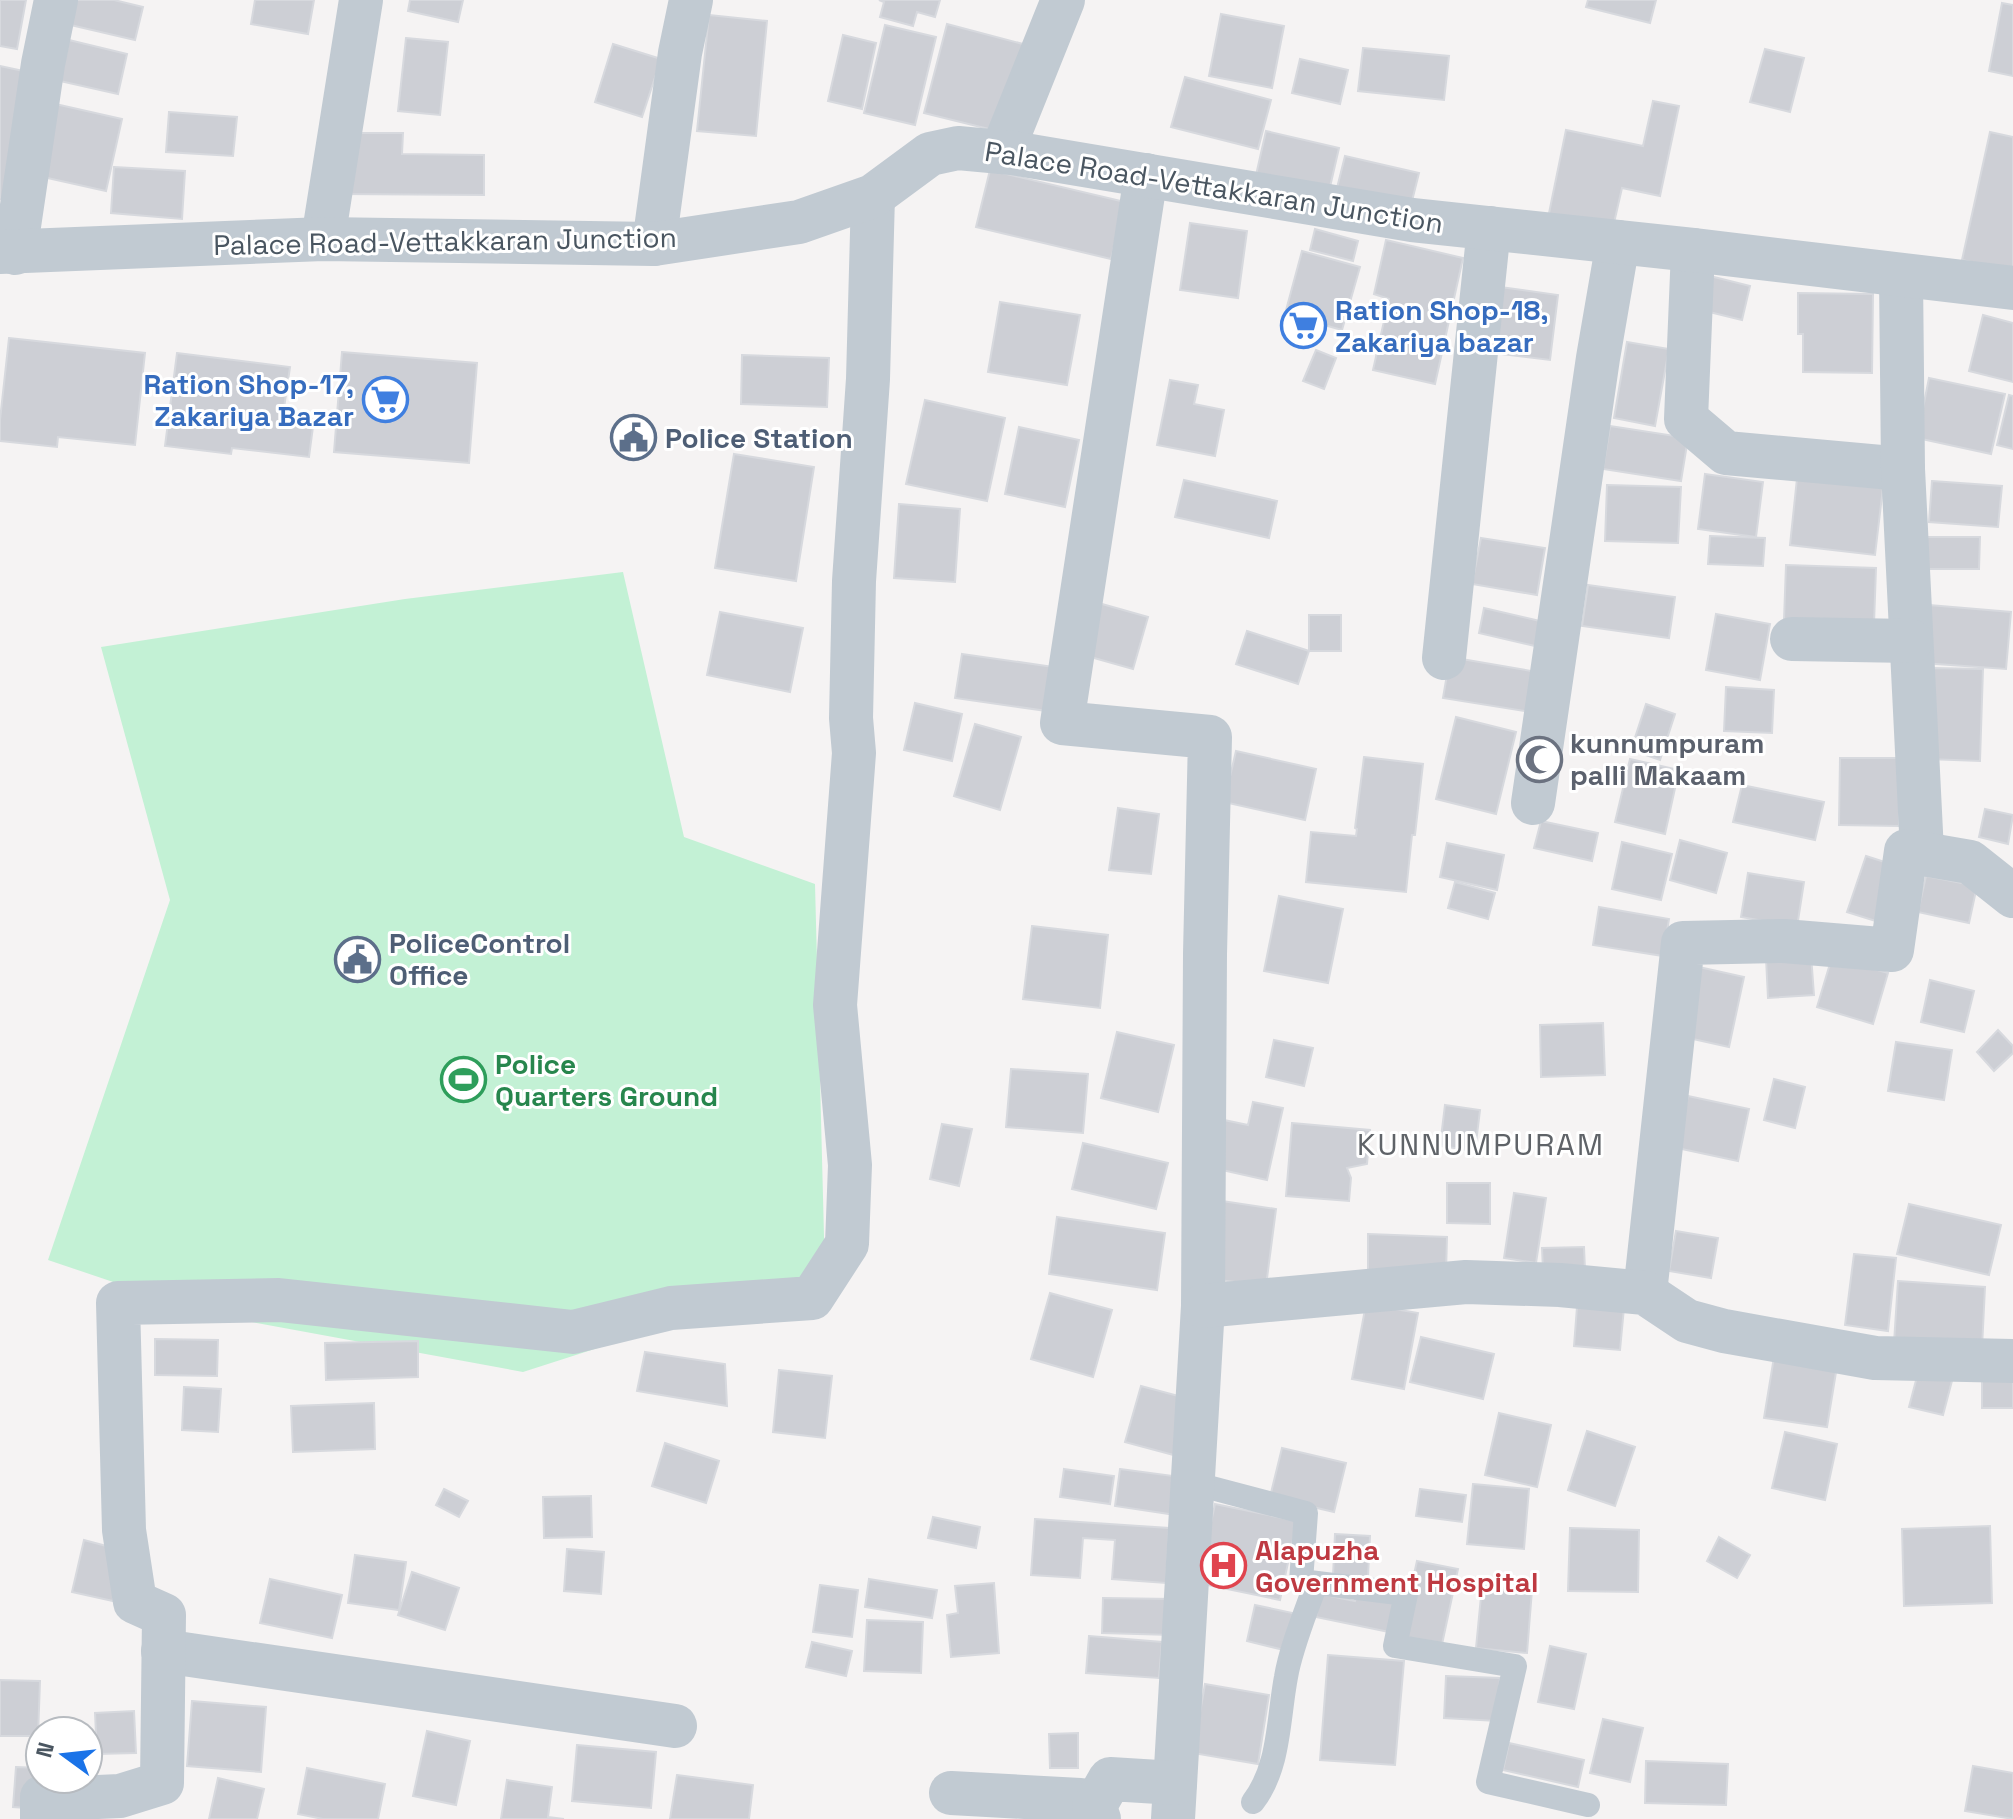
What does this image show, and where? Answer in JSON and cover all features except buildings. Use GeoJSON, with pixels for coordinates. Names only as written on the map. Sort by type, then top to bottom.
{"type":"FeatureCollection","features":[{"type":"Feature","properties":{"kind":"street"},"geometry":{"type":"LineString","coordinates":[[7,252],[56,0]]}},
{"type":"Feature","properties":{"kind":"street"},"geometry":{"type":"LineString","coordinates":[[323,239],[361,0]]}},
{"type":"Feature","properties":{"kind":"street"},"geometry":{"type":"LineString","coordinates":[[654,244],[680,53],[691,0]]}},
{"type":"Feature","properties":{"kind":"street"},"geometry":{"type":"LineString","coordinates":[[1002,152],[1063,0]]}},
{"type":"Feature","properties":{"kind":"street","name":"Palace Road-Vettakkaran Junction"},"geometry":{"type":"LineString","coordinates":[[7,252],[323,239],[654,244],[799,222],[873,196],[930,154],[958,148],[1002,152],[1412,220],[2013,288]]}},
{"type":"Feature","properties":{"kind":"street"},"geometry":{"type":"LineString","coordinates":[[951,1793],[1080,1800],[1096,1813],[1110,1779],[1174,1801],[1203,1306],[1210,737],[1062,723],[1146,175]]}},
{"type":"Feature","properties":{"kind":"street"},"geometry":{"type":"LineString","coordinates":[[42,1819],[42,1797],[120,1796],[162,1783],[164,1615],[135,1602],[124,1530],[118,1303],[279,1300],[573,1332],[671,1308],[812,1298],[847,1244],[850,1165],[835,1005],[854,753],[851,718],[854,581],[868,379],[873,196]]}},
{"type":"Feature","properties":{"kind":"street"},"geometry":{"type":"LineString","coordinates":[[1444,658],[1489,228]]}},
{"type":"Feature","properties":{"kind":"street"},"geometry":{"type":"LineString","coordinates":[[1533,803],[1618,242]]}},
{"type":"Feature","properties":{"kind":"street"},"geometry":{"type":"LineString","coordinates":[[1693,250],[1686,419],[1726,453],[1903,469]]}},
{"type":"Feature","properties":{"kind":"street"},"geometry":{"type":"LineString","coordinates":[[1901,276],[1903,469],[1922,852]]}},
{"type":"Feature","properties":{"kind":"street"},"geometry":{"type":"LineString","coordinates":[[1792,639],[1911,641]]}},
{"type":"Feature","properties":{"kind":"street"},"geometry":{"type":"LineString","coordinates":[[1645,1293],[1683,943],[1784,941],[1892,950],[1906,851],[1970,862],[2013,896]]}},
{"type":"Feature","properties":{"kind":"street"},"geometry":{"type":"LineString","coordinates":[[1203,1306],[1466,1282],[1560,1285],[1645,1293],[1687,1321],[1724,1331],[1875,1358],[2013,1361]]}},
{"type":"Feature","properties":{"kind":"street"},"geometry":{"type":"LineString","coordinates":[[163,1651],[675,1726]]}},
{"type":"Feature","properties":{"kind":"lane"},"geometry":{"type":"LineString","coordinates":[[1193,1483],[1306,1513],[1301,1581],[1406,1594],[1395,1646],[1515,1666],[1488,1782],[1588,1805]]}},
{"type":"Feature","properties":{"kind":"lane"},"geometry":{"type":"LineString","coordinates":[[1253,1802],[1262,1790],[1276,1746],[1286,1674],[1316,1583]]}},
{"type":"Feature","properties":{"kind":"green space","name":"Police Quarters Ground"},"geometry":{"type":"Polygon","coordinates":[[[623,572],[684,837],[815,884],[825,1275],[523,1372],[208,1314],[48,1260],[170,900],[101,647],[405,599],[623,572]]]}},
{"type":"Feature","properties":{"kind":"place","name":"Ration Shop-18, Zakariya bazar"},"geometry":{"type":"Point","coordinates":[1304,326]}},
{"type":"Feature","properties":{"kind":"place","name":"Ration Shop-17, Zakariya Bazar"},"geometry":{"type":"Point","coordinates":[385,400]}},
{"type":"Feature","properties":{"kind":"place","name":"Police Station"},"geometry":{"type":"Point","coordinates":[634,438]}},
{"type":"Feature","properties":{"kind":"place","name":"kunnumpuram palli Makaam"},"geometry":{"type":"Point","coordinates":[1539,759]}},
{"type":"Feature","properties":{"kind":"place","name":"PoliceControl Office"},"geometry":{"type":"Point","coordinates":[358,959]}},
{"type":"Feature","properties":{"kind":"place","name":"Police Quarters Ground"},"geometry":{"type":"Point","coordinates":[464,1080]}},
{"type":"Feature","properties":{"kind":"place","name":"Alapuzha Government Hospital"},"geometry":{"type":"Point","coordinates":[1224,1566]}},
{"type":"Feature","properties":{"kind":"district","name":"KUNNUMPURAM"},"geometry":{"type":"Point","coordinates":[1481,1144]}}]}
